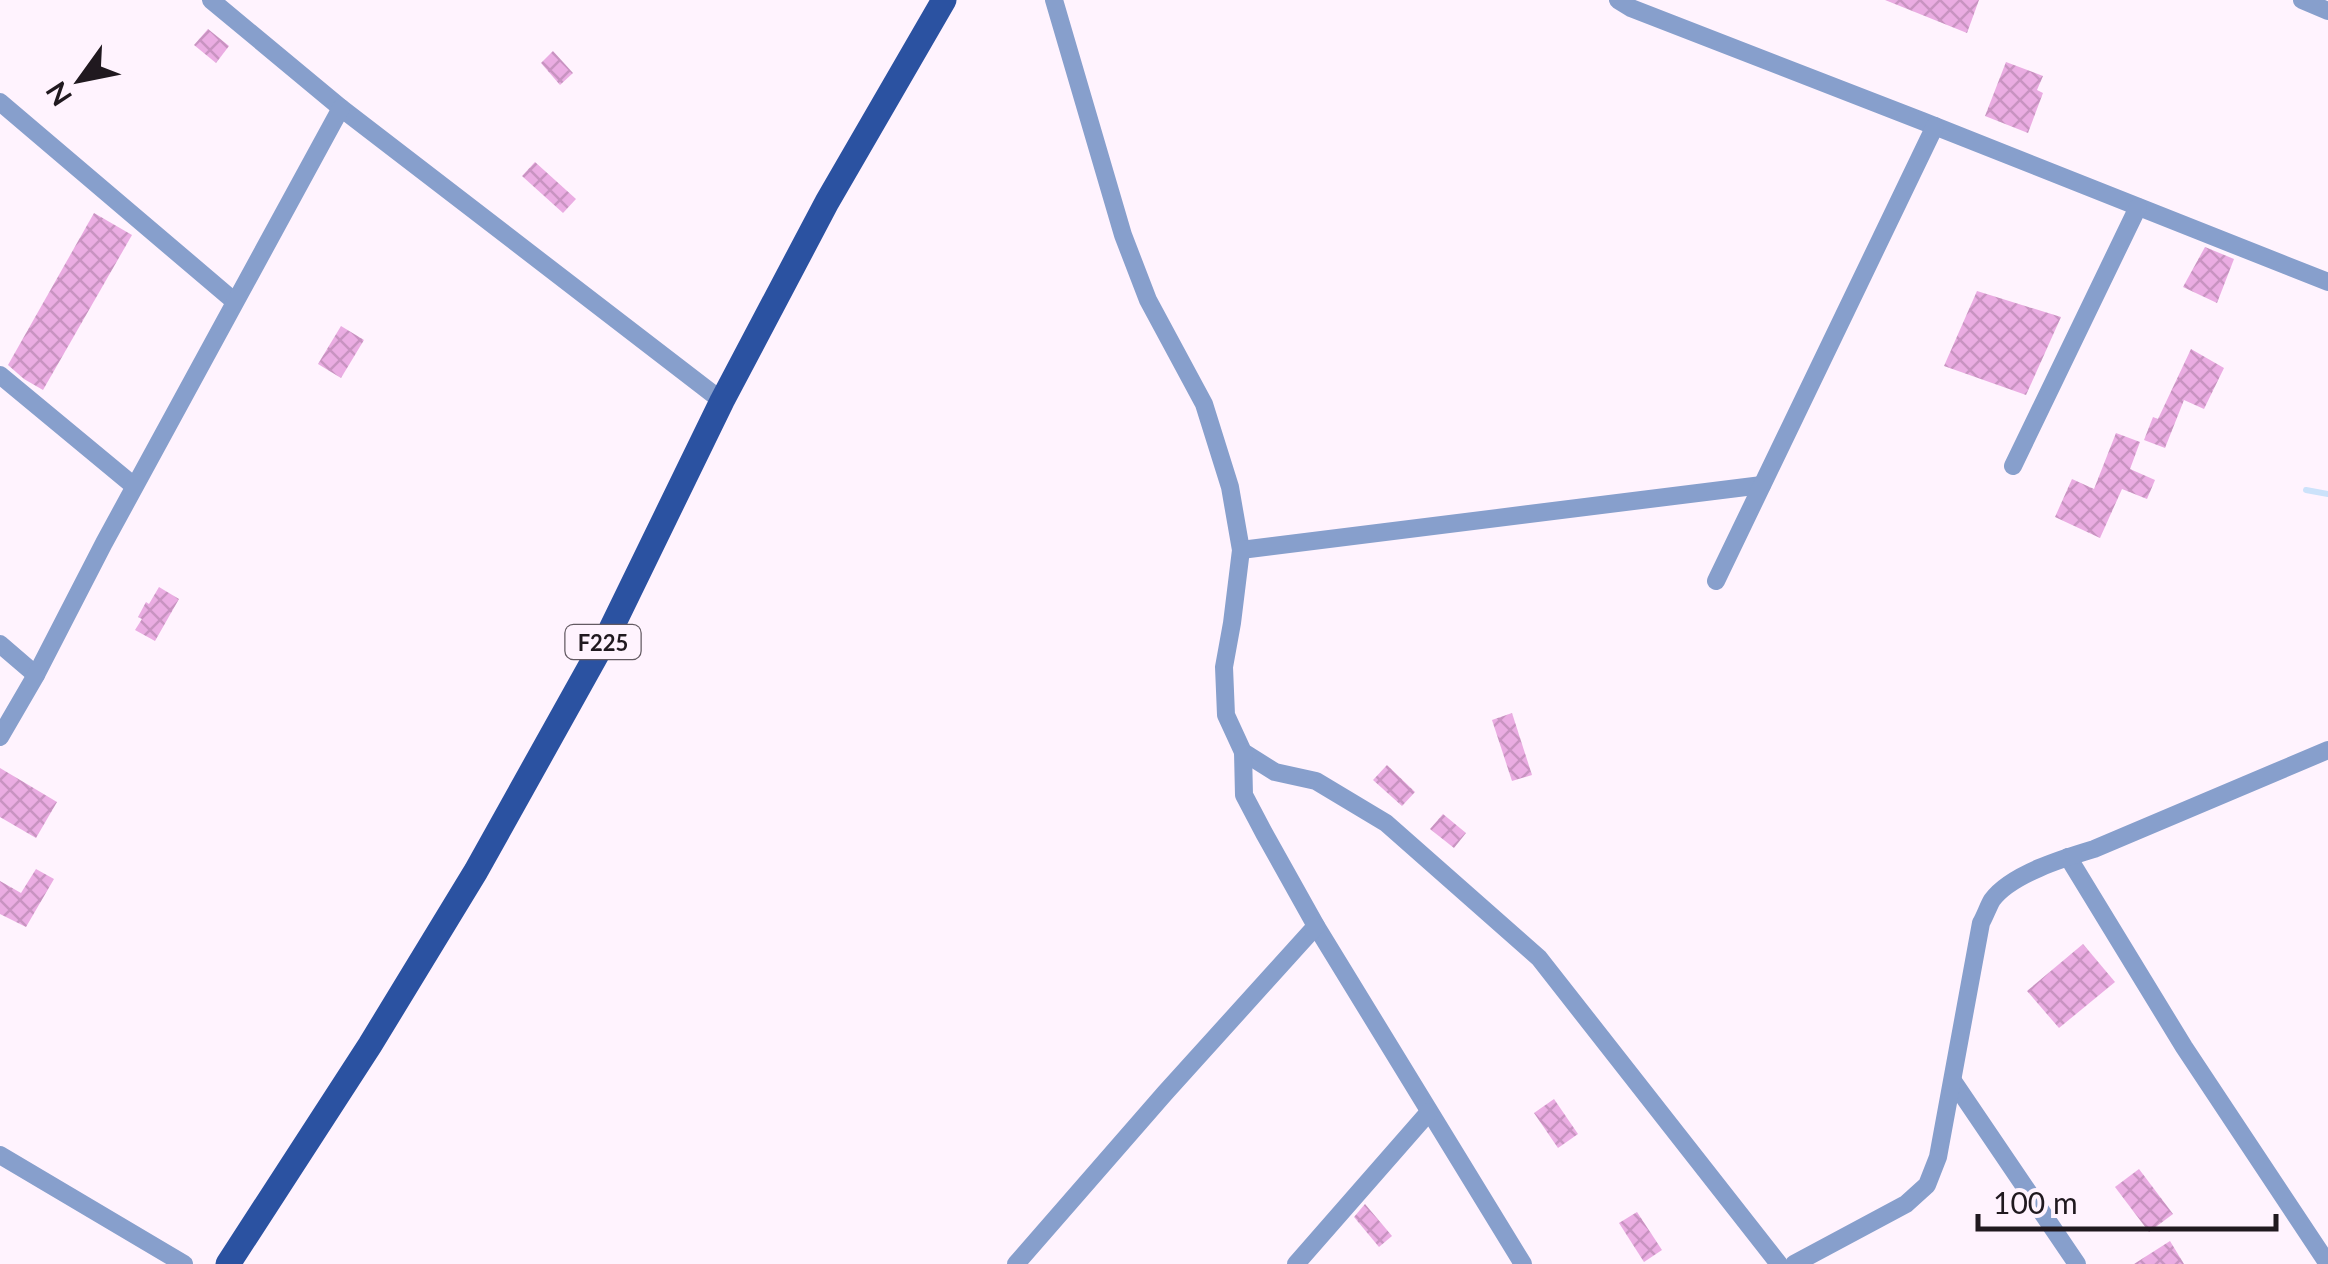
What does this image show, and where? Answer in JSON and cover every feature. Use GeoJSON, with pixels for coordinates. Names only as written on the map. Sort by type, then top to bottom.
{"type":"FeatureCollection","features":[{"type":"Feature","properties":{"kind":"main road","name":"F225"},"geometry":{"type":"LineString","coordinates":[[228,1264],[370,1045],[476,871],[610,629],[722,401],[827,202],[944,0]]}},
{"type":"Feature","properties":{"kind":"street"},"geometry":{"type":"LineString","coordinates":[[211,0],[341,108],[722,401]]}},
{"type":"Feature","properties":{"kind":"street"},"geometry":{"type":"LineString","coordinates":[[1054,0],[1122,235],[1148,300],[1204,404],[1230,486],[1241,550],[1224,667],[1226,716],[1244,752],[1244,795],[1316,926],[1523,1264]]}},
{"type":"Feature","properties":{"kind":"street"},"geometry":{"type":"LineString","coordinates":[[1618,0],[2328,282]]}},
{"type":"Feature","properties":{"kind":"street"},"geometry":{"type":"LineString","coordinates":[[2302,0],[2328,11]]}},
{"type":"Feature","properties":{"kind":"street"},"geometry":{"type":"LineString","coordinates":[[0,102],[234,301]]}},
{"type":"Feature","properties":{"kind":"street"},"geometry":{"type":"LineString","coordinates":[[0,737],[341,108]]}},
{"type":"Feature","properties":{"kind":"street"},"geometry":{"type":"LineString","coordinates":[[1716,581],[1936,126]]}},
{"type":"Feature","properties":{"kind":"street"},"geometry":{"type":"LineString","coordinates":[[2013,466],[2138,207]]}},
{"type":"Feature","properties":{"kind":"street"},"geometry":{"type":"LineString","coordinates":[[0,375],[134,486]]}},
{"type":"Feature","properties":{"kind":"street"},"geometry":{"type":"LineString","coordinates":[[1241,550],[1762,485]]}},
{"type":"Feature","properties":{"kind":"street"},"geometry":{"type":"LineString","coordinates":[[0,644],[36,675]]}},
{"type":"Feature","properties":{"kind":"street"},"geometry":{"type":"LineString","coordinates":[[1794,1264],[1906,1204],[1927,1185],[1938,1157],[1981,923],[1992,900],[2012,882],[2068,856],[2094,849],[2328,750]]}},
{"type":"Feature","properties":{"kind":"street"},"geometry":{"type":"LineString","coordinates":[[1244,752],[1275,772],[1316,781],[1386,823],[1539,958],[1779,1264]]}},
{"type":"Feature","properties":{"kind":"street"},"geometry":{"type":"LineString","coordinates":[[2068,856],[2184,1048],[2328,1264]]}},
{"type":"Feature","properties":{"kind":"street"},"geometry":{"type":"LineString","coordinates":[[1016,1264],[1316,926]]}},
{"type":"Feature","properties":{"kind":"street"},"geometry":{"type":"LineString","coordinates":[[1953,1081],[2077,1264]]}},
{"type":"Feature","properties":{"kind":"street"},"geometry":{"type":"LineString","coordinates":[[1296,1264],[1429,1112]]}},
{"type":"Feature","properties":{"kind":"street"},"geometry":{"type":"LineString","coordinates":[[0,1155],[184,1264]]}},
{"type":"Feature","properties":{"kind":"building"},"geometry":{"type":"Polygon","coordinates":[[[1885,0],[1979,0],[1967,33],[1885,0]]]}},
{"type":"Feature","properties":{"kind":"building"},"geometry":{"type":"Polygon","coordinates":[[[208,29],[229,46],[216,63],[194,45],[208,29]]]}},
{"type":"Feature","properties":{"kind":"building"},"geometry":{"type":"Polygon","coordinates":[[[553,51],[573,73],[560,85],[541,63],[553,51]]]}},
{"type":"Feature","properties":{"kind":"building"},"geometry":{"type":"Polygon","coordinates":[[[2006,62],[2043,76],[2037,90],[2043,93],[2028,133],[1985,116],[2006,62]]]}},
{"type":"Feature","properties":{"kind":"building"},"geometry":{"type":"Polygon","coordinates":[[[535,162],[576,199],[563,213],[522,176],[535,162]]]}},
{"type":"Feature","properties":{"kind":"building"},"geometry":{"type":"Polygon","coordinates":[[[94,213],[132,235],[43,390],[8,365],[94,213]]]}},
{"type":"Feature","properties":{"kind":"building"},"geometry":{"type":"Polygon","coordinates":[[[2205,247],[2234,259],[2217,303],[2183,287],[2205,247]]]}},
{"type":"Feature","properties":{"kind":"building"},"geometry":{"type":"Polygon","coordinates":[[[1977,291],[2061,317],[2026,395],[1944,366],[1977,291]]]}},
{"type":"Feature","properties":{"kind":"building"},"geometry":{"type":"Polygon","coordinates":[[[341,326],[364,340],[341,378],[318,364],[341,326]]]}},
{"type":"Feature","properties":{"kind":"building"},"geometry":{"type":"Polygon","coordinates":[[[2191,349],[2224,368],[2204,409],[2184,400],[2165,448],[2144,440],[2153,417],[2158,419],[2191,349]]]}},
{"type":"Feature","properties":{"kind":"building"},"geometry":{"type":"Polygon","coordinates":[[[2116,433],[2140,442],[2130,469],[2155,480],[2147,499],[2122,489],[2100,538],[2055,517],[2072,479],[2094,489],[2116,433]]]}},
{"type":"Feature","properties":{"kind":"building"},"geometry":{"type":"Polygon","coordinates":[[[159,587],[179,599],[155,641],[135,630],[146,602],[149,604],[159,587]]]}},
{"type":"Feature","properties":{"kind":"building"},"geometry":{"type":"Polygon","coordinates":[[[1512,713],[1532,775],[1512,781],[1492,720],[1512,713]]]}},
{"type":"Feature","properties":{"kind":"building"},"geometry":{"type":"Polygon","coordinates":[[[1387,765],[1415,792],[1402,806],[1373,780],[1387,765]]]}},
{"type":"Feature","properties":{"kind":"building"},"geometry":{"type":"Polygon","coordinates":[[[0,768],[57,802],[36,838],[0,817],[0,768]]]}},
{"type":"Feature","properties":{"kind":"building"},"geometry":{"type":"Polygon","coordinates":[[[1443,814],[1466,833],[1454,848],[1430,829],[1443,814]]]}},
{"type":"Feature","properties":{"kind":"building"},"geometry":{"type":"Polygon","coordinates":[[[36,869],[54,879],[26,927],[0,914],[0,881],[21,893],[36,869]]]}},
{"type":"Feature","properties":{"kind":"building"},"geometry":{"type":"Polygon","coordinates":[[[2083,944],[2115,982],[2059,1028],[2027,991],[2083,944]]]}},
{"type":"Feature","properties":{"kind":"building"},"geometry":{"type":"Polygon","coordinates":[[[1554,1099],[1578,1134],[1558,1148],[1534,1113],[1554,1099]]]}},
{"type":"Feature","properties":{"kind":"building"},"geometry":{"type":"Polygon","coordinates":[[[2139,1169],[2173,1214],[2149,1232],[2115,1187],[2139,1169]]]}},
{"type":"Feature","properties":{"kind":"building"},"geometry":{"type":"Polygon","coordinates":[[[1365,1204],[1392,1236],[1379,1247],[1354,1217],[1365,1204]]]}},
{"type":"Feature","properties":{"kind":"building"},"geometry":{"type":"Polygon","coordinates":[[[1637,1212],[1662,1250],[1644,1262],[1619,1223],[1637,1212]]]}},
{"type":"Feature","properties":{"kind":"building"},"geometry":{"type":"Polygon","coordinates":[[[2170,1241],[2184,1264],[2134,1264],[2170,1241]]]}},
{"type":"Feature","properties":{"kind":"waterway"},"geometry":{"type":"LineString","coordinates":[[2306,490],[2328,494]]}}]}
